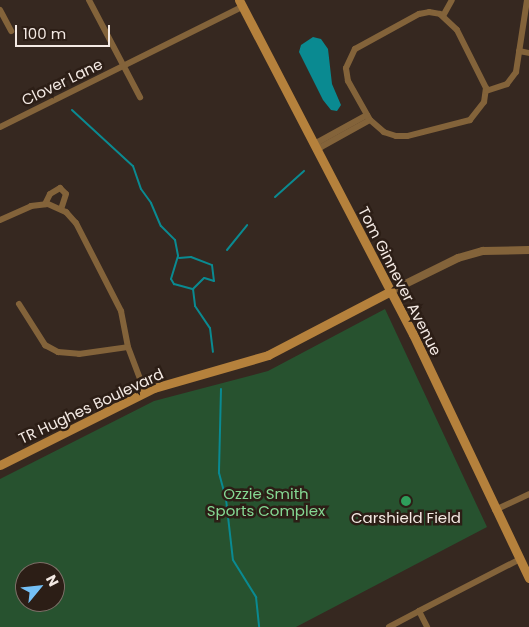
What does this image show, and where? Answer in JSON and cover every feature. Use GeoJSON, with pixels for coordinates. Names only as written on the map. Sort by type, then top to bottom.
{"type":"FeatureCollection","features":[{"type":"Feature","properties":{"kind":"main road","name":"Tom Ginnever Avenue"},"geometry":{"type":"LineString","coordinates":[[240,3],[392,291],[529,578]]}},
{"type":"Feature","properties":{"kind":"main road","name":"TR Hughes Boulevard"},"geometry":{"type":"LineString","coordinates":[[0,465],[145,392],[268,355],[392,291]]}},
{"type":"Feature","properties":{"kind":"street"},"geometry":{"type":"LineString","coordinates":[[89,0],[140,97]]}},
{"type":"Feature","properties":{"kind":"street"},"geometry":{"type":"LineString","coordinates":[[443,16],[452,0]]}},
{"type":"Feature","properties":{"kind":"street"},"geometry":{"type":"LineString","coordinates":[[486,91],[501,88],[513,79],[527,0]]}},
{"type":"Feature","properties":{"kind":"street","name":"Clover Lane"},"geometry":{"type":"LineString","coordinates":[[0,126],[124,66],[240,3]]}},
{"type":"Feature","properties":{"kind":"street"},"geometry":{"type":"LineString","coordinates":[[0,10],[11,31]]}},
{"type":"Feature","properties":{"kind":"street"},"geometry":{"type":"LineString","coordinates":[[429,12],[443,16],[457,30],[486,91],[484,102],[470,120],[407,136],[384,132],[369,118],[348,82],[346,68],[355,49],[419,14],[429,12]]}},
{"type":"Feature","properties":{"kind":"street"},"geometry":{"type":"LineString","coordinates":[[519,52],[529,53]]}},
{"type":"Feature","properties":{"kind":"street"},"geometry":{"type":"LineString","coordinates":[[315,147],[318,142],[369,118]]}},
{"type":"Feature","properties":{"kind":"street"},"geometry":{"type":"LineString","coordinates":[[45,204],[50,194],[60,188],[66,194],[61,209]]}},
{"type":"Feature","properties":{"kind":"street"},"geometry":{"type":"LineString","coordinates":[[0,220],[31,206],[45,204],[61,209],[76,223],[116,298],[124,318],[128,347],[145,392]]}},
{"type":"Feature","properties":{"kind":"street","name":"TR Hughes Boulevard"},"geometry":{"type":"LineString","coordinates":[[392,291],[458,258],[483,251],[529,250]]}},
{"type":"Feature","properties":{"kind":"street"},"geometry":{"type":"LineString","coordinates":[[19,304],[45,345],[58,352],[79,354],[128,347]]}},
{"type":"Feature","properties":{"kind":"street"},"geometry":{"type":"LineString","coordinates":[[495,510],[529,494]]}},
{"type":"Feature","properties":{"kind":"street"},"geometry":{"type":"LineString","coordinates":[[389,627],[520,559]]}},
{"type":"Feature","properties":{"kind":"street"},"geometry":{"type":"LineString","coordinates":[[419,611],[427,627]]}},
{"type":"Feature","properties":{"kind":"green space","name":"Ozzie Smith Sports Complex"},"geometry":{"type":"Polygon","coordinates":[[[385,309],[487,527],[296,627],[0,627],[0,479],[154,401],[268,371],[385,309]]]}},
{"type":"Feature","properties":{"kind":"water"},"geometry":{"type":"Polygon","coordinates":[[[313,37],[321,39],[328,49],[332,84],[341,105],[337,111],[331,110],[323,100],[299,52],[301,45],[313,37]]]}},
{"type":"Feature","properties":{"kind":"waterway"},"geometry":{"type":"LineString","coordinates":[[72,110],[133,166],[141,189],[151,203],[161,226],[175,240],[178,256],[171,279],[174,284],[193,289]]}},
{"type":"Feature","properties":{"kind":"waterway"},"geometry":{"type":"LineString","coordinates":[[275,197],[304,171]]}},
{"type":"Feature","properties":{"kind":"waterway"},"geometry":{"type":"LineString","coordinates":[[227,250],[247,225]]}},
{"type":"Feature","properties":{"kind":"waterway"},"geometry":{"type":"LineString","coordinates":[[179,258],[191,257],[212,265],[214,281],[204,278],[193,289]]}},
{"type":"Feature","properties":{"kind":"waterway"},"geometry":{"type":"LineString","coordinates":[[193,289],[195,306],[210,328],[213,352]]}},
{"type":"Feature","properties":{"kind":"waterway"},"geometry":{"type":"LineString","coordinates":[[221,389],[219,473],[226,499],[233,560],[256,597],[259,627]]}},
{"type":"Feature","properties":{"kind":"place","name":"Carshield Field"},"geometry":{"type":"Point","coordinates":[406,501]}}]}
